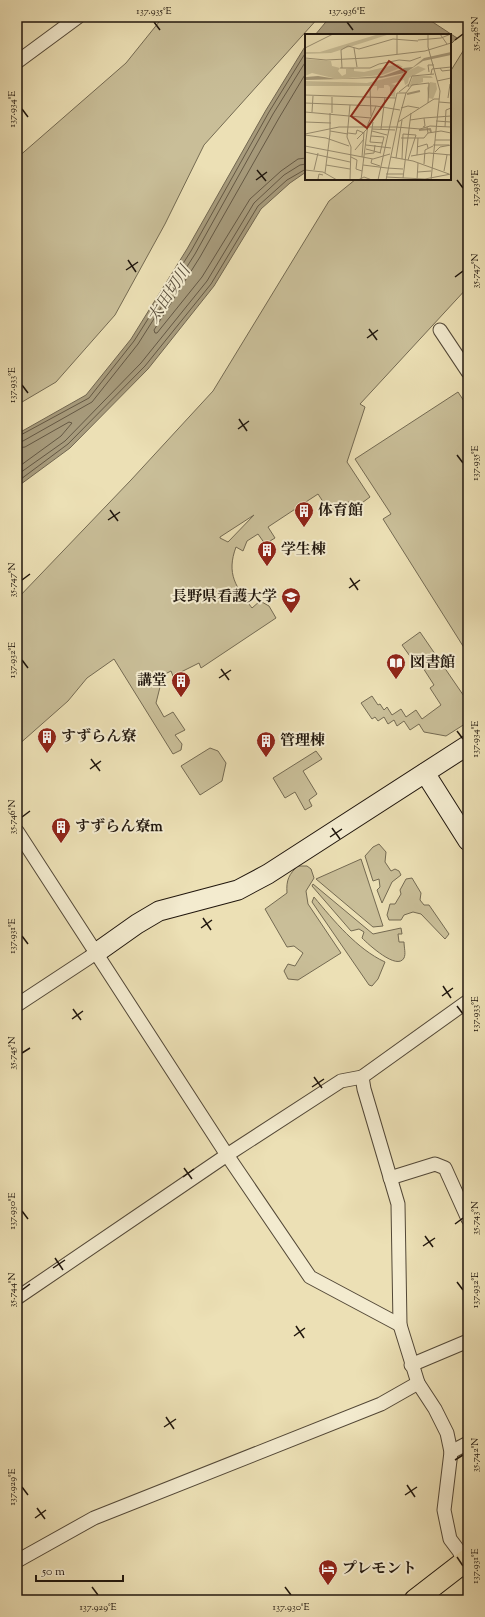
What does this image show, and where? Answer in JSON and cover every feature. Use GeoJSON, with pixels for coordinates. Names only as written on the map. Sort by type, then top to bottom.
{"type":"FeatureCollection","features":[{"type":"Feature","properties":{"kind":"main road"},"geometry":{"type":"LineString","coordinates":[[415,1600],[467,1564]]}},
{"type":"Feature","properties":{"kind":"street"},"geometry":{"type":"LineString","coordinates":[[17,62],[78,17]]}},
{"type":"Feature","properties":{"kind":"street"},"geometry":{"type":"LineString","coordinates":[[440,330],[468,372]]}},
{"type":"Feature","properties":{"kind":"street"},"geometry":{"type":"LineString","coordinates":[[17,1005],[137,924],[159,911],[238,890],[268,874],[468,745]]}},
{"type":"Feature","properties":{"kind":"street"},"geometry":{"type":"LineString","coordinates":[[426,773],[468,841]]}},
{"type":"Feature","properties":{"kind":"street"},"geometry":{"type":"LineString","coordinates":[[17,831],[227,1155],[310,1277],[400,1325]]}},
{"type":"Feature","properties":{"kind":"street"},"geometry":{"type":"LineString","coordinates":[[17,1298],[227,1155],[341,1081],[362,1076],[468,1001]]}},
{"type":"Feature","properties":{"kind":"street"},"geometry":{"type":"LineString","coordinates":[[362,1076],[364,1089],[398,1204],[400,1325],[411,1365],[418,1383],[435,1409],[447,1433],[451,1452],[444,1510],[450,1539],[467,1564]]}},
{"type":"Feature","properties":{"kind":"street"},"geometry":{"type":"LineString","coordinates":[[390,1178],[435,1164],[445,1168],[468,1219]]}},
{"type":"Feature","properties":{"kind":"street"},"geometry":{"type":"LineString","coordinates":[[411,1365],[468,1341]]}},
{"type":"Feature","properties":{"kind":"street"},"geometry":{"type":"LineString","coordinates":[[17,1561],[94,1518],[381,1404],[418,1383]]}},
{"type":"Feature","properties":{"kind":"street"},"geometry":{"type":"LineString","coordinates":[[451,1452],[468,1443]]}},
{"type":"Feature","properties":{"kind":"shaded area"},"geometry":{"type":"Polygon","coordinates":[[[163,17],[319,17],[204,145],[165,224],[115,315],[56,382],[17,405],[17,158],[126,63],[163,17]]]}},
{"type":"Feature","properties":{"kind":"shaded area"},"geometry":{"type":"Polygon","coordinates":[[[468,43],[468,287],[360,404],[365,407],[347,462],[370,497],[355,508],[350,501],[331,514],[318,494],[268,527],[275,538],[265,544],[258,534],[247,541],[243,551],[236,547],[233,557],[232,573],[237,587],[252,608],[260,601],[269,606],[276,618],[201,668],[199,663],[173,676],[171,671],[163,675],[156,703],[164,717],[173,712],[185,730],[175,735],[182,744],[181,750],[173,754],[114,659],[87,678],[68,701],[17,746],[17,599],[131,480],[213,391],[329,201],[355,180],[451,180],[451,70],[468,43]],[[254,515],[220,537],[228,542],[254,515]]]}},
{"type":"Feature","properties":{"kind":"shaded area"},"geometry":{"type":"Polygon","coordinates":[[[458,392],[468,407],[468,654],[383,519],[391,514],[355,459],[458,392]]]}},
{"type":"Feature","properties":{"kind":"shaded area"},"geometry":{"type":"Polygon","coordinates":[[[420,632],[468,702],[468,722],[446,736],[424,732],[419,724],[410,730],[404,721],[397,726],[394,720],[388,724],[384,717],[378,721],[375,717],[372,719],[361,703],[372,696],[378,705],[380,704],[384,710],[387,707],[392,715],[401,709],[406,717],[416,710],[422,719],[441,705],[430,688],[434,685],[416,657],[412,659],[402,645],[420,632]]]}},
{"type":"Feature","properties":{"kind":"shaded area"},"geometry":{"type":"Polygon","coordinates":[[[210,748],[218,751],[226,763],[222,781],[200,795],[181,766],[210,748]]]}},
{"type":"Feature","properties":{"kind":"shaded area"},"geometry":{"type":"Polygon","coordinates":[[[316,751],[322,759],[303,771],[317,794],[309,800],[312,806],[305,810],[295,792],[285,798],[273,778],[316,751]]]}},
{"type":"Feature","properties":{"kind":"shaded area"},"geometry":{"type":"Polygon","coordinates":[[[379,844],[386,852],[385,862],[391,871],[395,869],[399,871],[401,875],[392,882],[382,903],[377,890],[380,887],[379,879],[373,881],[365,856],[373,847],[379,844]]]}},
{"type":"Feature","properties":{"kind":"shaded area"},"geometry":{"type":"Polygon","coordinates":[[[361,859],[383,926],[373,927],[316,879],[361,859]]]}},
{"type":"Feature","properties":{"kind":"shaded area"},"geometry":{"type":"Polygon","coordinates":[[[298,866],[307,866],[311,869],[314,878],[306,891],[308,904],[341,953],[298,980],[288,979],[284,971],[288,964],[295,966],[303,953],[294,946],[287,947],[265,909],[287,893],[289,878],[298,866]]]}},
{"type":"Feature","properties":{"kind":"shaded area"},"geometry":{"type":"Polygon","coordinates":[[[412,878],[421,893],[420,900],[424,905],[429,905],[449,934],[445,939],[421,914],[413,912],[404,915],[401,920],[389,920],[387,915],[390,904],[395,904],[401,894],[400,890],[406,879],[412,878]]]}},
{"type":"Feature","properties":{"kind":"shaded area"},"geometry":{"type":"Polygon","coordinates":[[[313,884],[373,934],[401,928],[402,934],[398,934],[399,942],[404,942],[404,958],[400,961],[389,959],[362,938],[364,932],[359,929],[351,931],[312,886],[313,884]]]}},
{"type":"Feature","properties":{"kind":"shaded area"},"geometry":{"type":"Polygon","coordinates":[[[314,897],[346,934],[365,950],[385,962],[378,979],[372,986],[369,985],[312,902],[314,897]]]}},
{"type":"Feature","properties":{"kind":"water"},"geometry":{"type":"Polygon","coordinates":[[[330,17],[425,17],[451,34],[316,34],[330,17]]]}},
{"type":"Feature","properties":{"kind":"water"},"geometry":{"type":"Polygon","coordinates":[[[451,34],[457,38],[451,44],[451,34]]]}},
{"type":"Feature","properties":{"kind":"water","name":"太田切川"},"geometry":{"type":"Polygon","coordinates":[[[305,47],[305,173],[290,183],[261,209],[214,286],[148,369],[70,448],[17,487],[17,434],[86,395],[131,339],[187,249],[266,110],[305,47]]]}},
{"type":"Feature","properties":{"kind":"place","name":"体育館"},"geometry":{"type":"Point","coordinates":[304,528]}},
{"type":"Feature","properties":{"kind":"place","name":"学生棟"},"geometry":{"type":"Point","coordinates":[267,567]}},
{"type":"Feature","properties":{"kind":"place","name":"長野県看護大学"},"geometry":{"type":"Point","coordinates":[291,614]}},
{"type":"Feature","properties":{"kind":"place","name":"図書館"},"geometry":{"type":"Point","coordinates":[396,680]}},
{"type":"Feature","properties":{"kind":"place","name":"講堂"},"geometry":{"type":"Point","coordinates":[181,698]}},
{"type":"Feature","properties":{"kind":"place","name":"すずらん寮"},"geometry":{"type":"Point","coordinates":[47,754]}},
{"type":"Feature","properties":{"kind":"place","name":"管理棟"},"geometry":{"type":"Point","coordinates":[266,758]}},
{"type":"Feature","properties":{"kind":"place","name":"すずらん寮m"},"geometry":{"type":"Point","coordinates":[61,844]}},
{"type":"Feature","properties":{"kind":"place","name":"プレモント"},"geometry":{"type":"Point","coordinates":[328,1586]}}]}
